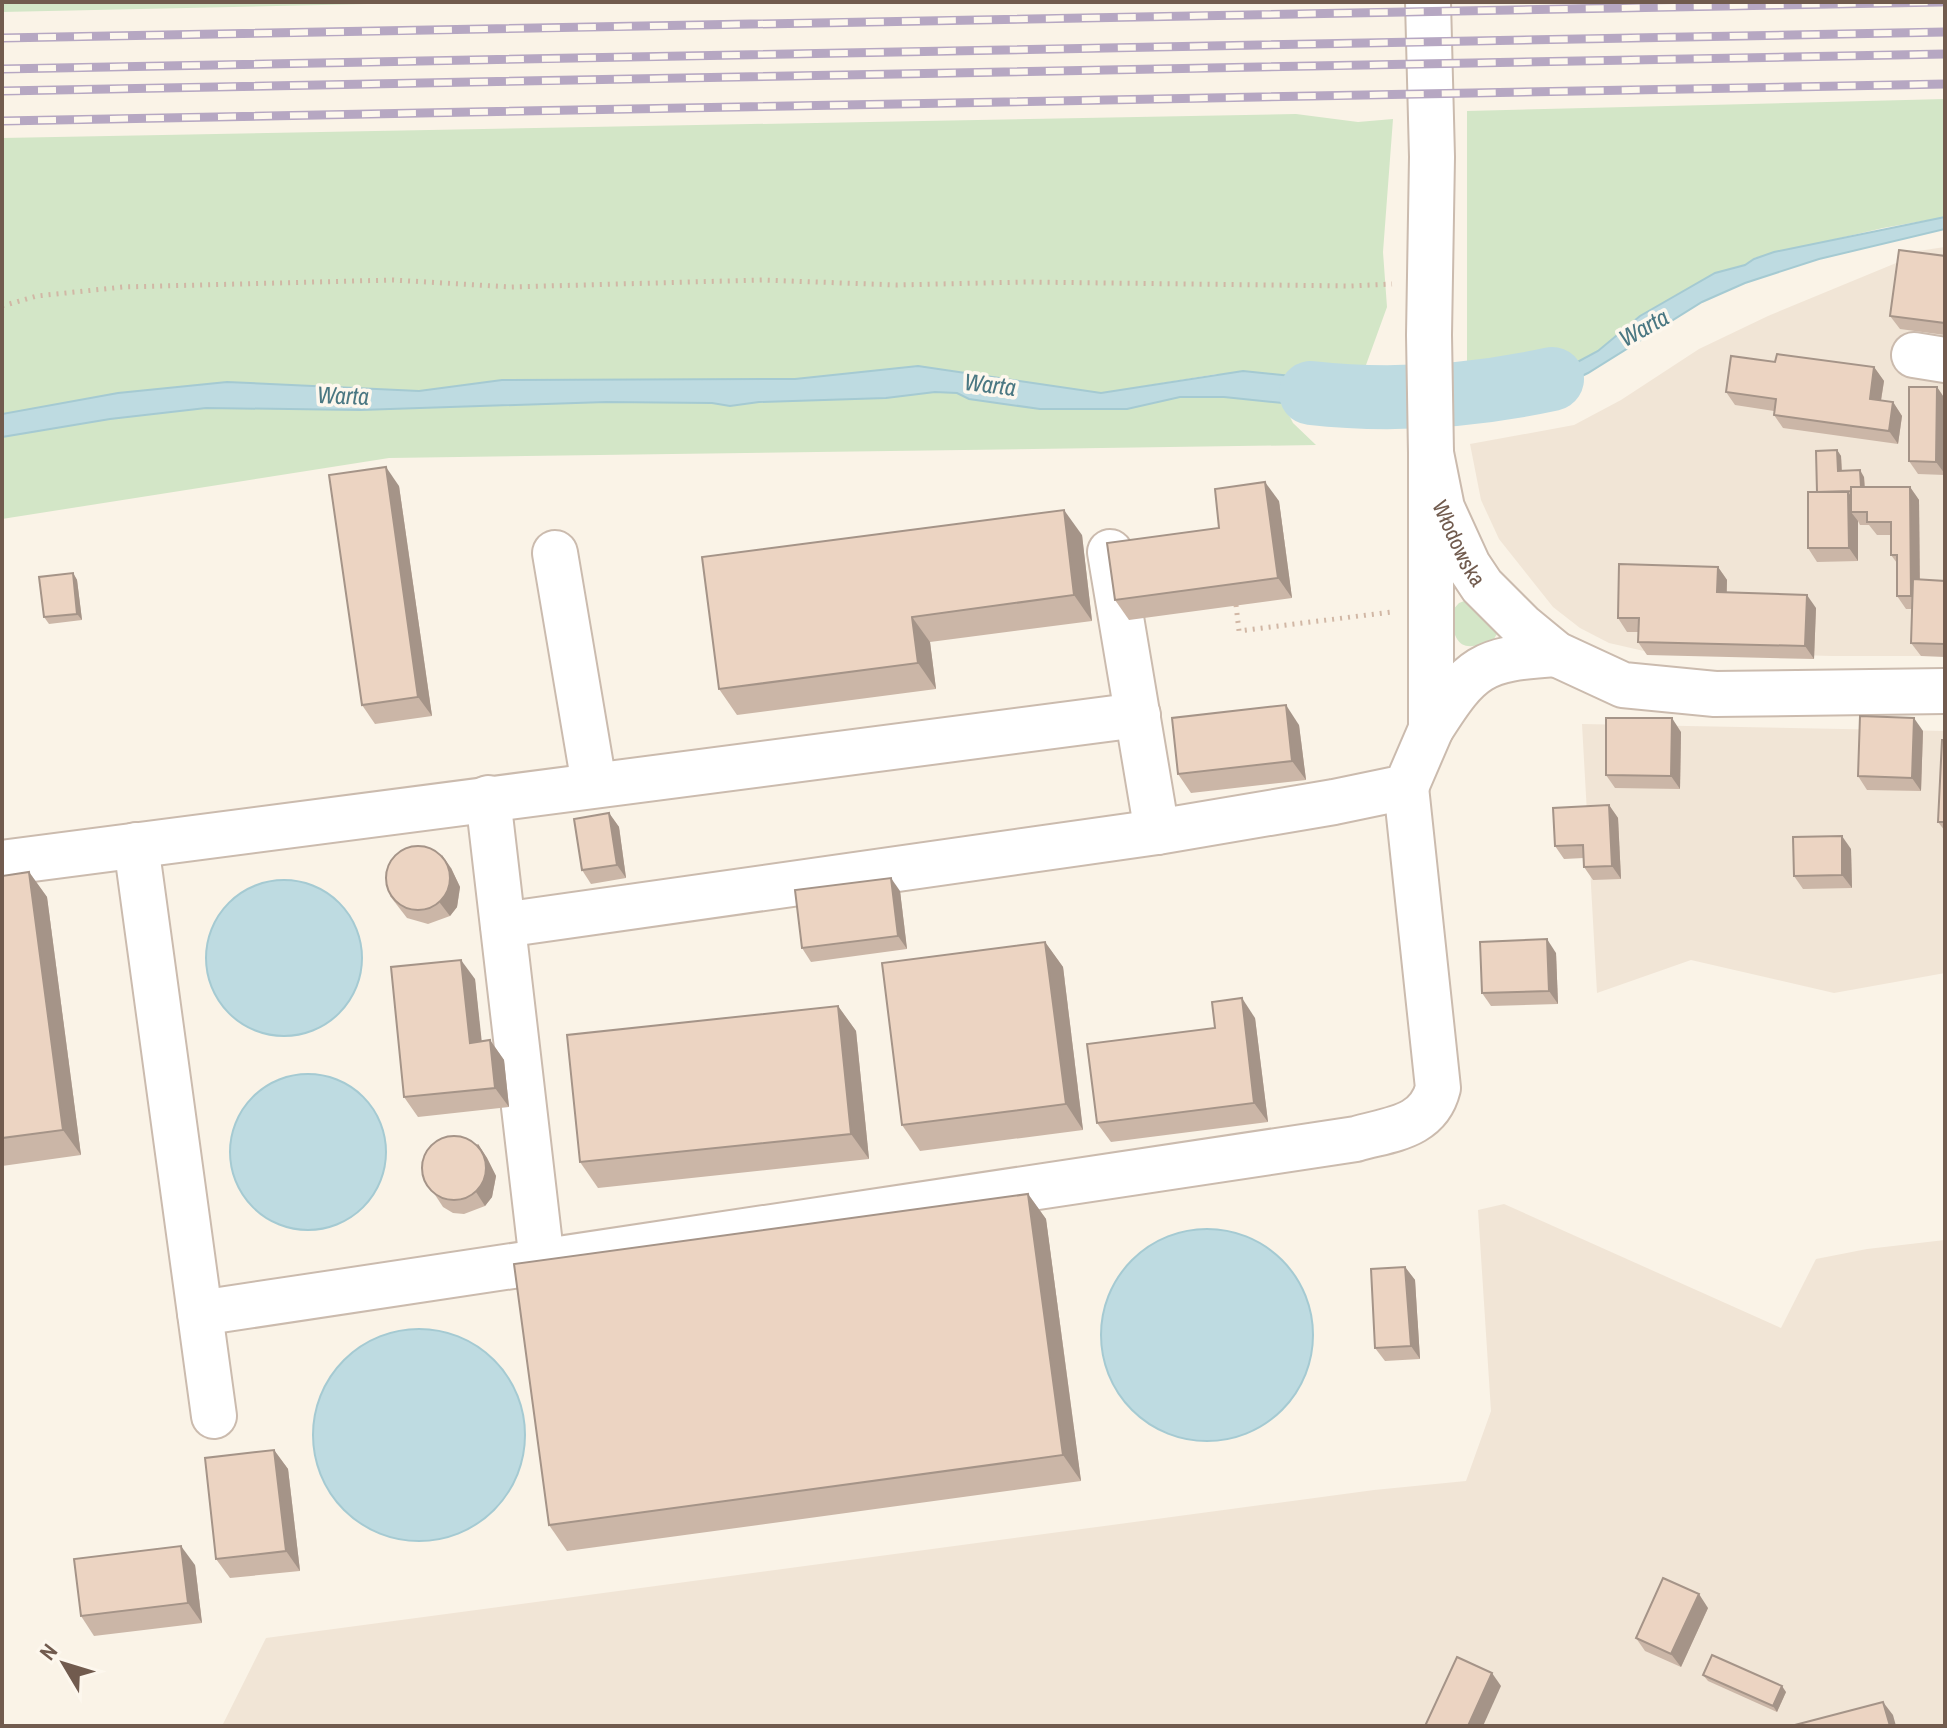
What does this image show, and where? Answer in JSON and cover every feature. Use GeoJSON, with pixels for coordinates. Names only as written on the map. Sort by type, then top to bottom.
{"type":"FeatureCollection","features":[{"type":"Feature","properties":{"kind":"street","name":"Włodowska"},"geometry":{"type":"LineString","coordinates":[[1428,2],[1432,157],[1429,282],[1431,453],[1442,508],[1468,565],[1489,595],[1556,654],[1623,685],[1715,694],[1945,691]]}},
{"type":"Feature","properties":{"kind":"street"},"geometry":{"type":"LineString","coordinates":[[1431,453],[1431,729]]}},
{"type":"Feature","properties":{"kind":"street"},"geometry":{"type":"LineString","coordinates":[[1110,552],[1157,832]]}},
{"type":"Feature","properties":{"kind":"street"},"geometry":{"type":"LineString","coordinates":[[555,553],[594,784]]}},
{"type":"Feature","properties":{"kind":"street"},"geometry":{"type":"LineString","coordinates":[[200,1313],[1356,1139],[1413,1122],[1428,1112],[1435,1101],[1438,1064],[1406,787],[1431,729],[1450,699],[1472,674],[1516,656],[1556,654]]}},
{"type":"Feature","properties":{"kind":"street"},"geometry":{"type":"LineString","coordinates":[[2,863],[1138,715]]}},
{"type":"Feature","properties":{"kind":"street"},"geometry":{"type":"LineString","coordinates":[[503,925],[1157,832],[1406,787]]}},
{"type":"Feature","properties":{"kind":"street"},"geometry":{"type":"LineString","coordinates":[[488,798],[542,1262]]}},
{"type":"Feature","properties":{"kind":"street"},"geometry":{"type":"LineString","coordinates":[[136,845],[214,1416]]}},
{"type":"Feature","properties":{"kind":"path"},"geometry":{"type":"LineString","coordinates":[[2,306],[37,296],[123,287],[393,280],[511,287],[762,280],[897,285],[1041,282],[1351,286],[1429,282]]}},
{"type":"Feature","properties":{"kind":"path"},"geometry":{"type":"LineString","coordinates":[[1236,605],[1239,631],[1394,612]]}},
{"type":"Feature","properties":{"kind":"shaded area"},"geometry":{"type":"Polygon","coordinates":[[[1945,247],[1945,656],[1644,651],[1609,643],[1580,628],[1553,607],[1499,539],[1481,500],[1470,444],[1574,425],[1621,400],[1699,349],[1918,251],[1945,247]]]}},
{"type":"Feature","properties":{"kind":"shaded area"},"geometry":{"type":"Polygon","coordinates":[[[1582,724],[1945,731],[1945,973],[1834,993],[1691,960],[1597,993],[1582,724]]]}},
{"type":"Feature","properties":{"kind":"shaded area"},"geometry":{"type":"Polygon","coordinates":[[[1504,1204],[1781,1328],[1816,1259],[1867,1249],[1945,1240],[1945,1726],[222,1726],[266,1638],[1374,1490],[1466,1481],[1491,1411],[1478,1210],[1504,1204]]]}},
{"type":"Feature","properties":{"kind":"green space"},"geometry":{"type":"Polygon","coordinates":[[[2,2],[458,2],[2,12],[2,2]]]}},
{"type":"Feature","properties":{"kind":"green space"},"geometry":{"type":"Polygon","coordinates":[[[1945,99],[1945,217],[1754,258],[1745,265],[1715,273],[1640,316],[1598,351],[1570,366],[1516,381],[1467,384],[1467,111],[1945,99]]]}},
{"type":"Feature","properties":{"kind":"green space"},"geometry":{"type":"Polygon","coordinates":[[[1296,114],[1358,122],[1393,119],[1383,252],[1387,307],[1358,387],[1311,378],[1217,374],[1101,393],[918,366],[795,379],[502,380],[419,391],[227,382],[118,393],[2,414],[2,138],[1296,114]]]}},
{"type":"Feature","properties":{"kind":"green space"},"geometry":{"type":"Polygon","coordinates":[[[935,392],[957,393],[969,399],[1040,409],[1127,409],[1180,397],[1224,397],[1283,403],[1293,423],[1316,445],[389,458],[2,519],[2,437],[110,419],[206,408],[360,410],[606,402],[712,403],[730,406],[759,402],[886,398],[935,392]]]}},
{"type":"Feature","properties":{"kind":"green space"},"geometry":{"type":"Polygon","coordinates":[[[1467,600],[1498,632],[1494,639],[1467,646],[1457,639],[1451,612],[1467,600]]]}},
{"type":"Feature","properties":{"kind":"water"},"geometry":{"type":"Polygon","coordinates":[[[1945,217],[1945,229],[1819,259],[1745,283],[1702,302],[1588,373],[1553,390],[1467,401],[1467,384],[1516,381],[1570,366],[1598,351],[1640,316],[1715,273],[1745,265],[1774,252],[1945,217]]]}},
{"type":"Feature","properties":{"kind":"water"},"geometry":{"type":"Polygon","coordinates":[[[918,366],[1101,393],[1243,371],[1311,378],[1358,387],[1397,385],[1396,408],[1340,401],[1283,403],[1224,397],[1180,397],[1127,409],[1040,409],[969,399],[957,393],[935,392],[886,398],[759,402],[730,406],[712,403],[606,402],[360,410],[206,408],[110,419],[2,437],[2,414],[118,393],[227,382],[419,391],[502,380],[795,379],[918,366]]]}},
{"type":"Feature","properties":{"kind":"water"},"geometry":{"type":"Polygon","coordinates":[[[284,880],[314,886],[339,903],[356,928],[362,958],[356,988],[339,1013],[314,1030],[284,1036],[254,1030],[229,1013],[212,988],[206,958],[212,928],[229,903],[254,886],[284,880]]]}},
{"type":"Feature","properties":{"kind":"water"},"geometry":{"type":"Polygon","coordinates":[[[308,1074],[338,1080],[363,1097],[380,1122],[386,1152],[380,1182],[363,1207],[338,1224],[308,1230],[278,1224],[253,1207],[236,1182],[230,1152],[236,1122],[253,1097],[278,1080],[308,1074]]]}},
{"type":"Feature","properties":{"kind":"water"},"geometry":{"type":"Polygon","coordinates":[[[1207,1229],[1248,1237],[1282,1260],[1305,1294],[1313,1335],[1305,1376],[1282,1410],[1248,1433],[1207,1441],[1166,1433],[1132,1410],[1109,1376],[1101,1335],[1109,1294],[1132,1260],[1166,1237],[1207,1229]]]}},
{"type":"Feature","properties":{"kind":"water"},"geometry":{"type":"Polygon","coordinates":[[[419,1329],[460,1337],[478,1346],[494,1360],[508,1376],[517,1394],[525,1435],[517,1476],[508,1494],[494,1510],[478,1524],[460,1533],[419,1541],[378,1533],[360,1524],[344,1510],[330,1494],[321,1476],[313,1435],[321,1394],[330,1376],[344,1360],[360,1346],[378,1337],[419,1329]]]}},
{"type":"Feature","properties":{"kind":"building"},"geometry":{"type":"Polygon","coordinates":[[[1899,250],[1945,256],[1945,323],[1890,316],[1899,250]]]}},
{"type":"Feature","properties":{"kind":"building"},"geometry":{"type":"Polygon","coordinates":[[[1777,354],[1874,367],[1870,399],[1893,402],[1889,431],[1774,415],[1776,399],[1726,392],[1731,356],[1775,362],[1777,354]]]}},
{"type":"Feature","properties":{"kind":"building"},"geometry":{"type":"Polygon","coordinates":[[[1909,387],[1937,387],[1936,462],[1909,461],[1909,387]]]}},
{"type":"Feature","properties":{"kind":"building"},"geometry":{"type":"Polygon","coordinates":[[[1837,450],[1838,471],[1860,470],[1861,487],[1851,487],[1851,491],[1817,492],[1816,451],[1837,450]]]}},
{"type":"Feature","properties":{"kind":"building"},"geometry":{"type":"Polygon","coordinates":[[[386,467],[418,697],[362,705],[329,475],[386,467]]]}},
{"type":"Feature","properties":{"kind":"building"},"geometry":{"type":"Polygon","coordinates":[[[1265,482],[1278,578],[1115,600],[1107,543],[1219,528],[1215,489],[1265,482]]]}},
{"type":"Feature","properties":{"kind":"building"},"geometry":{"type":"Polygon","coordinates":[[[1851,487],[1910,487],[1911,596],[1897,596],[1897,555],[1891,555],[1891,522],[1867,522],[1867,512],[1851,512],[1851,487]]]}},
{"type":"Feature","properties":{"kind":"building"},"geometry":{"type":"Polygon","coordinates":[[[1808,492],[1848,492],[1849,548],[1808,548],[1808,492]]]}},
{"type":"Feature","properties":{"kind":"building"},"geometry":{"type":"Polygon","coordinates":[[[1064,510],[1074,595],[912,617],[918,663],[719,689],[702,557],[1064,510]]]}},
{"type":"Feature","properties":{"kind":"building"},"geometry":{"type":"Polygon","coordinates":[[[1619,564],[1718,567],[1717,592],[1807,595],[1805,646],[1638,642],[1639,618],[1618,618],[1619,564]]]}},
{"type":"Feature","properties":{"kind":"building"},"geometry":{"type":"Polygon","coordinates":[[[73,573],[77,614],[44,617],[39,577],[73,573]]]}},
{"type":"Feature","properties":{"kind":"building"},"geometry":{"type":"Polygon","coordinates":[[[1913,579],[1945,581],[1945,644],[1911,643],[1913,579]]]}},
{"type":"Feature","properties":{"kind":"building"},"geometry":{"type":"Polygon","coordinates":[[[1286,705],[1292,761],[1178,774],[1172,718],[1286,705]]]}},
{"type":"Feature","properties":{"kind":"building"},"geometry":{"type":"Polygon","coordinates":[[[1860,716],[1914,718],[1912,778],[1858,776],[1860,716]]]}},
{"type":"Feature","properties":{"kind":"building"},"geometry":{"type":"Polygon","coordinates":[[[1606,718],[1672,718],[1671,776],[1606,775],[1606,718]]]}},
{"type":"Feature","properties":{"kind":"building"},"geometry":{"type":"Polygon","coordinates":[[[1942,740],[1945,740],[1945,822],[1938,822],[1942,740]]]}},
{"type":"Feature","properties":{"kind":"building"},"geometry":{"type":"Polygon","coordinates":[[[1609,805],[1612,866],[1584,867],[1583,845],[1555,846],[1553,808],[1609,805]]]}},
{"type":"Feature","properties":{"kind":"building"},"geometry":{"type":"Polygon","coordinates":[[[609,813],[617,865],[582,870],[574,819],[609,813]]]}},
{"type":"Feature","properties":{"kind":"building"},"geometry":{"type":"Polygon","coordinates":[[[1842,836],[1842,875],[1794,876],[1793,837],[1842,836]]]}},
{"type":"Feature","properties":{"kind":"building"},"geometry":{"type":"Polygon","coordinates":[[[412,846],[424,846],[441,855],[448,866],[448,890],[441,901],[424,910],[412,910],[400,905],[391,896],[386,884],[386,872],[391,860],[400,851],[412,846]]]}},
{"type":"Feature","properties":{"kind":"building"},"geometry":{"type":"Polygon","coordinates":[[[29,872],[63,1130],[2,1138],[2,876],[29,872]]]}},
{"type":"Feature","properties":{"kind":"building"},"geometry":{"type":"Polygon","coordinates":[[[891,878],[898,936],[802,948],[795,890],[891,878]]]}},
{"type":"Feature","properties":{"kind":"building"},"geometry":{"type":"Polygon","coordinates":[[[1547,939],[1549,991],[1482,993],[1480,942],[1547,939]]]}},
{"type":"Feature","properties":{"kind":"building"},"geometry":{"type":"Polygon","coordinates":[[[1045,942],[1066,1104],[902,1125],[882,963],[1045,942]]]}},
{"type":"Feature","properties":{"kind":"building"},"geometry":{"type":"Polygon","coordinates":[[[461,960],[470,1043],[490,1040],[495,1088],[404,1097],[391,967],[461,960]]]}},
{"type":"Feature","properties":{"kind":"building"},"geometry":{"type":"Polygon","coordinates":[[[1242,998],[1254,1103],[1097,1123],[1087,1044],[1215,1028],[1212,1002],[1242,998]]]}},
{"type":"Feature","properties":{"kind":"building"},"geometry":{"type":"Polygon","coordinates":[[[838,1006],[851,1134],[580,1162],[567,1035],[838,1006]]]}},
{"type":"Feature","properties":{"kind":"building"},"geometry":{"type":"Polygon","coordinates":[[[448,1136],[460,1136],[477,1145],[484,1156],[484,1180],[477,1191],[460,1200],[448,1200],[436,1195],[427,1186],[422,1174],[422,1162],[427,1150],[436,1141],[448,1136]]]}},
{"type":"Feature","properties":{"kind":"building"},"geometry":{"type":"Polygon","coordinates":[[[1028,1194],[1063,1455],[549,1525],[514,1264],[1028,1194]]]}},
{"type":"Feature","properties":{"kind":"building"},"geometry":{"type":"Polygon","coordinates":[[[1405,1267],[1411,1346],[1375,1348],[1371,1269],[1405,1267]]]}},
{"type":"Feature","properties":{"kind":"building"},"geometry":{"type":"Polygon","coordinates":[[[274,1450],[286,1551],[216,1559],[205,1458],[274,1450]]]}},
{"type":"Feature","properties":{"kind":"building"},"geometry":{"type":"Polygon","coordinates":[[[181,1546],[188,1603],[81,1616],[74,1559],[181,1546]]]}},
{"type":"Feature","properties":{"kind":"building"},"geometry":{"type":"Polygon","coordinates":[[[1663,1578],[1699,1594],[1671,1654],[1636,1638],[1663,1578]]]}},
{"type":"Feature","properties":{"kind":"building"},"geometry":{"type":"Polygon","coordinates":[[[1712,1655],[1782,1686],[1773,1706],[1703,1675],[1712,1655]]]}},
{"type":"Feature","properties":{"kind":"building"},"geometry":{"type":"Polygon","coordinates":[[[1457,1657],[1492,1673],[1468,1726],[1425,1726],[1457,1657]]]}},
{"type":"Feature","properties":{"kind":"building"},"geometry":{"type":"Polygon","coordinates":[[[1883,1702],[1890,1726],[1791,1726],[1883,1702]]]}},
{"type":"Feature","properties":{"kind":"waterway","name":"Warta"},"geometry":{"type":"LineString","coordinates":[[1311,393],[1371,397],[1432,396],[1492,390],[1552,379]]}},
{"type":"Feature","properties":{"kind":"railway"},"geometry":{"type":"LineString","coordinates":[[2,38],[1942,2]]}},
{"type":"Feature","properties":{"kind":"railway"},"geometry":{"type":"LineString","coordinates":[[2,69],[1945,32]]}},
{"type":"Feature","properties":{"kind":"railway"},"geometry":{"type":"LineString","coordinates":[[2,91],[1945,54]]}},
{"type":"Feature","properties":{"kind":"railway"},"geometry":{"type":"LineString","coordinates":[[2,121],[1945,84]]}}]}
